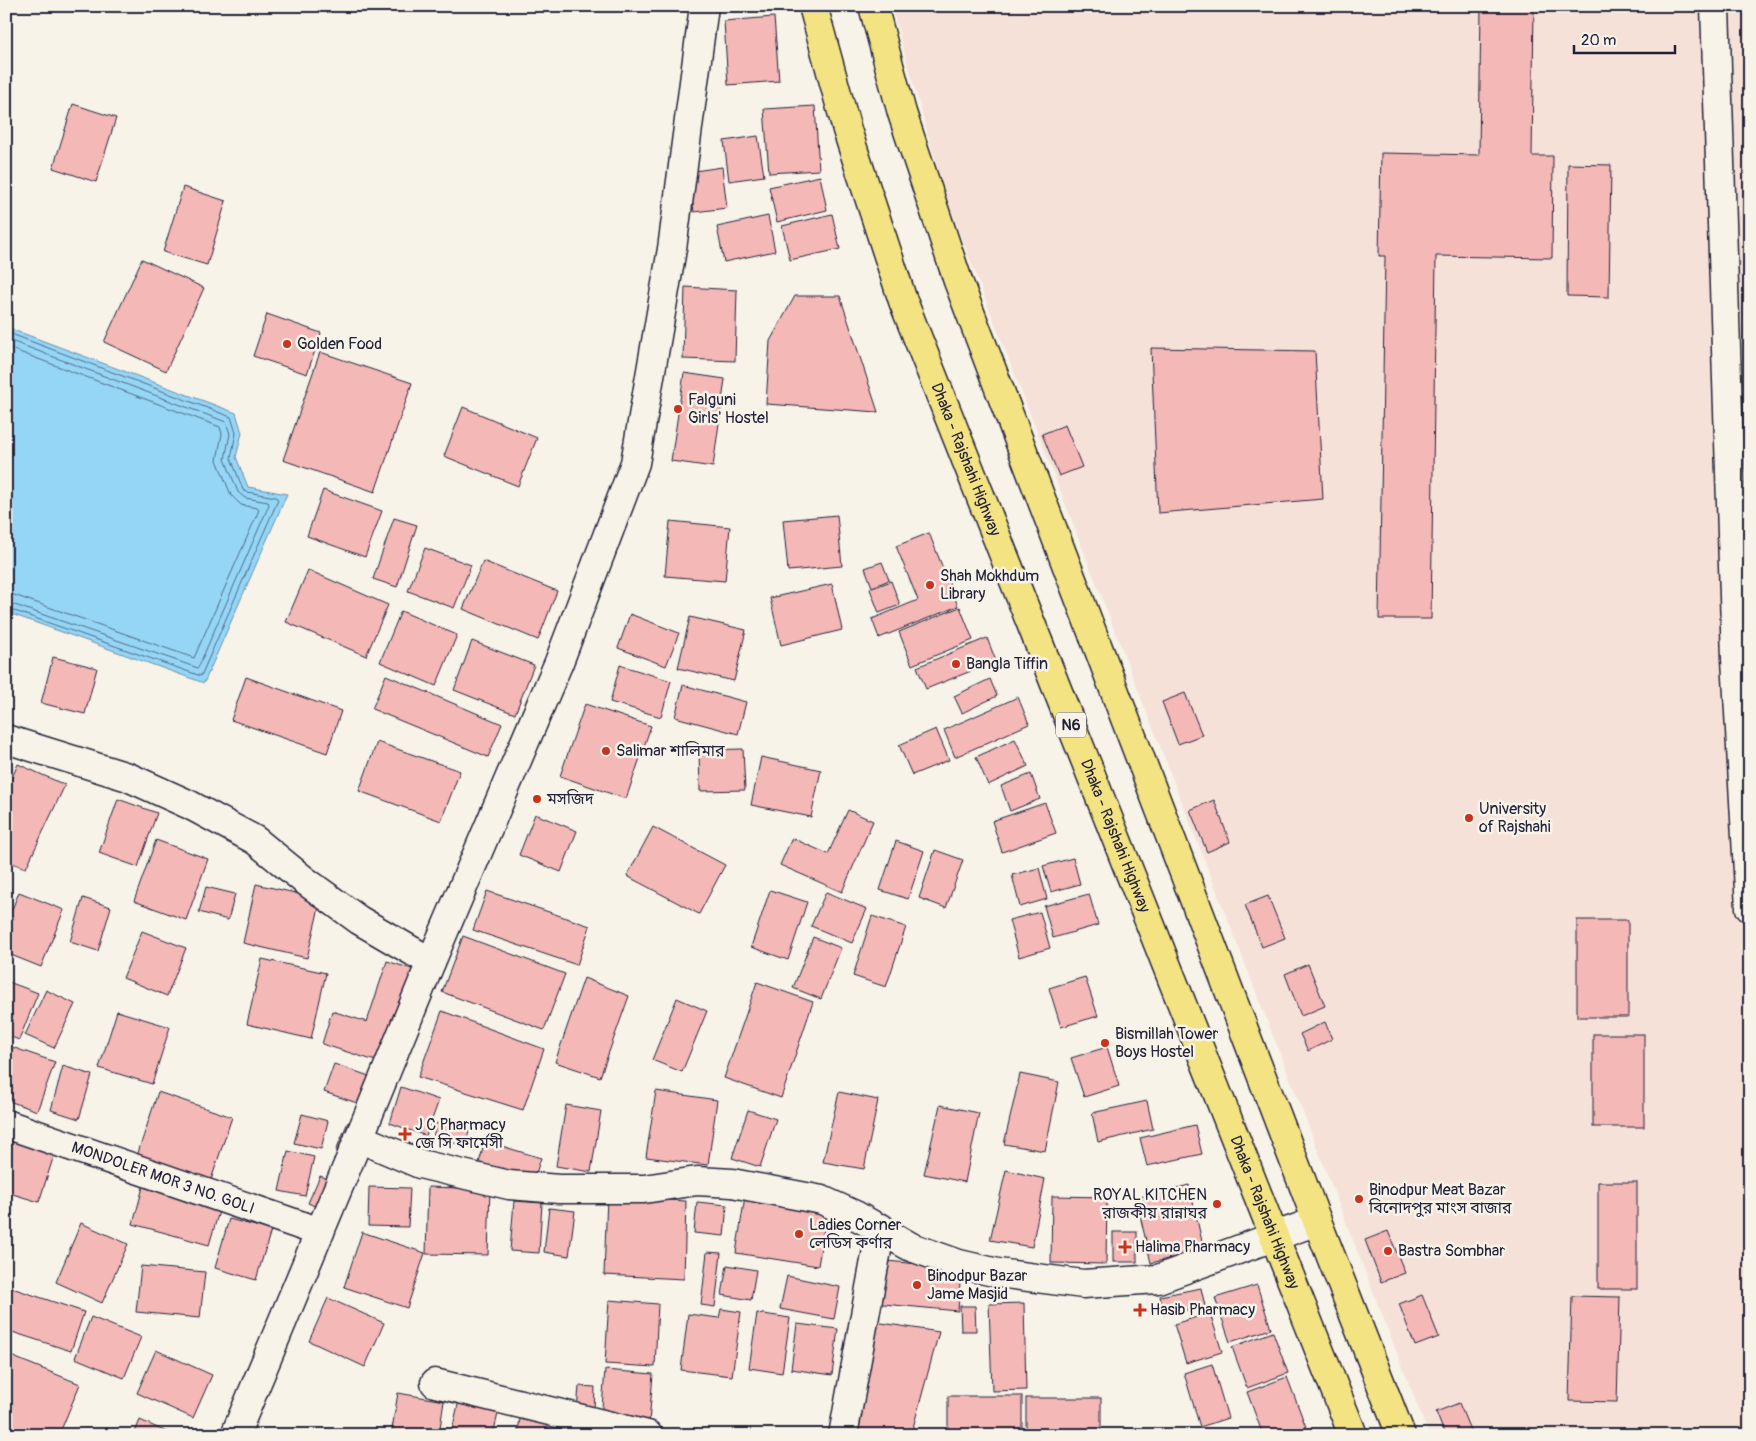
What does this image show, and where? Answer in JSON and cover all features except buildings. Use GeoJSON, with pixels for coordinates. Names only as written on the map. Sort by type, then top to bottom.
{"type":"FeatureCollection","features":[{"type":"Feature","properties":{"kind":"highway","name":"Dhaka - Rajshahi Highway"},"geometry":{"type":"LineString","coordinates":[[813,6],[847,130],[903,302],[1353,1435]]}},
{"type":"Feature","properties":{"kind":"highway"},"geometry":{"type":"LineString","coordinates":[[873,6],[902,113],[958,282],[1317,1221],[1402,1435]]}},
{"type":"Feature","properties":{"kind":"street"},"geometry":{"type":"LineString","coordinates":[[235,1435],[431,962],[560,662],[635,463],[672,249],[704,6]]}},
{"type":"Feature","properties":{"kind":"street"},"geometry":{"type":"LineString","coordinates":[[1715,6],[1736,659],[1750,908]]}},
{"type":"Feature","properties":{"kind":"street"},"geometry":{"type":"LineString","coordinates":[[6,739],[128,777],[190,805],[255,840],[304,880],[359,920],[431,962]]}},
{"type":"Feature","properties":{"kind":"street","name":"MONDOLER MOR 3 NO. GOLI"},"geometry":{"type":"LineString","coordinates":[[6,1124],[320,1232]]}},
{"type":"Feature","properties":{"kind":"street"},"geometry":{"type":"LineString","coordinates":[[359,1138],[420,1164],[509,1185],[560,1189],[644,1189],[697,1181],[732,1183],[822,1200],[880,1228],[911,1247],[959,1264],[998,1273],[1083,1284],[1158,1280],[1317,1221]]}},
{"type":"Feature","properties":{"kind":"street"},"geometry":{"type":"LineString","coordinates":[[843,1435],[880,1228]]}},
{"type":"Feature","properties":{"kind":"street"},"geometry":{"type":"LineString","coordinates":[[435,1384],[648,1435]]}},
{"type":"Feature","properties":{"kind":"shaded area","name":"University of Rajshahi"},"geometry":{"type":"Polygon","coordinates":[[[891,6],[1750,6],[1750,1435],[1429,1435],[947,201],[891,6]]]}},
{"type":"Feature","properties":{"kind":"water"},"geometry":{"type":"Polygon","coordinates":[[[6,327],[236,413],[242,433],[236,457],[248,487],[287,494],[204,683],[6,612],[6,327]]]}},
{"type":"Feature","properties":{"kind":"place","name":"Golden Food"},"geometry":{"type":"Point","coordinates":[287,344]}},
{"type":"Feature","properties":{"kind":"place","name":"Falguni Girls' Hostel"},"geometry":{"type":"Point","coordinates":[678,409]}},
{"type":"Feature","properties":{"kind":"place","name":"Shah Mokhdum Library"},"geometry":{"type":"Point","coordinates":[930,585]}},
{"type":"Feature","properties":{"kind":"place","name":"Bangla Tiffin"},"geometry":{"type":"Point","coordinates":[956,664]}},
{"type":"Feature","properties":{"kind":"place","name":"Salimar শালিমার"},"geometry":{"type":"Point","coordinates":[606,751]}},
{"type":"Feature","properties":{"kind":"place","name":"মসজিদ"},"geometry":{"type":"Point","coordinates":[537,799]}},
{"type":"Feature","properties":{"kind":"place","name":"University of Rajshahi"},"geometry":{"type":"Point","coordinates":[1469,818]}},
{"type":"Feature","properties":{"kind":"place","name":"Bismillah Tower Boys Hostel"},"geometry":{"type":"Point","coordinates":[1105,1043]}},
{"type":"Feature","properties":{"kind":"place","name":"J C Pharmacy জে সি ফার্মেসী"},"geometry":{"type":"Point","coordinates":[405,1134]}},
{"type":"Feature","properties":{"kind":"place","name":"Binodpur Meat Bazar বিনোদপুর মাংস বাজার"},"geometry":{"type":"Point","coordinates":[1359,1199]}},
{"type":"Feature","properties":{"kind":"place","name":"ROYAL KITCHEN রাজকীয় রান্নাঘর"},"geometry":{"type":"Point","coordinates":[1217,1204]}},
{"type":"Feature","properties":{"kind":"place","name":"Ladies Corner লেডিস কর্ণার"},"geometry":{"type":"Point","coordinates":[799,1234]}},
{"type":"Feature","properties":{"kind":"place","name":"Halima Pharmacy"},"geometry":{"type":"Point","coordinates":[1125,1247]}},
{"type":"Feature","properties":{"kind":"place","name":"Bastra Sombhar"},"geometry":{"type":"Point","coordinates":[1388,1251]}},
{"type":"Feature","properties":{"kind":"place","name":"Binodpur Bazar Jame Masjid"},"geometry":{"type":"Point","coordinates":[917,1285]}},
{"type":"Feature","properties":{"kind":"place","name":"Hasib Pharmacy"},"geometry":{"type":"Point","coordinates":[1140,1310]}}]}
